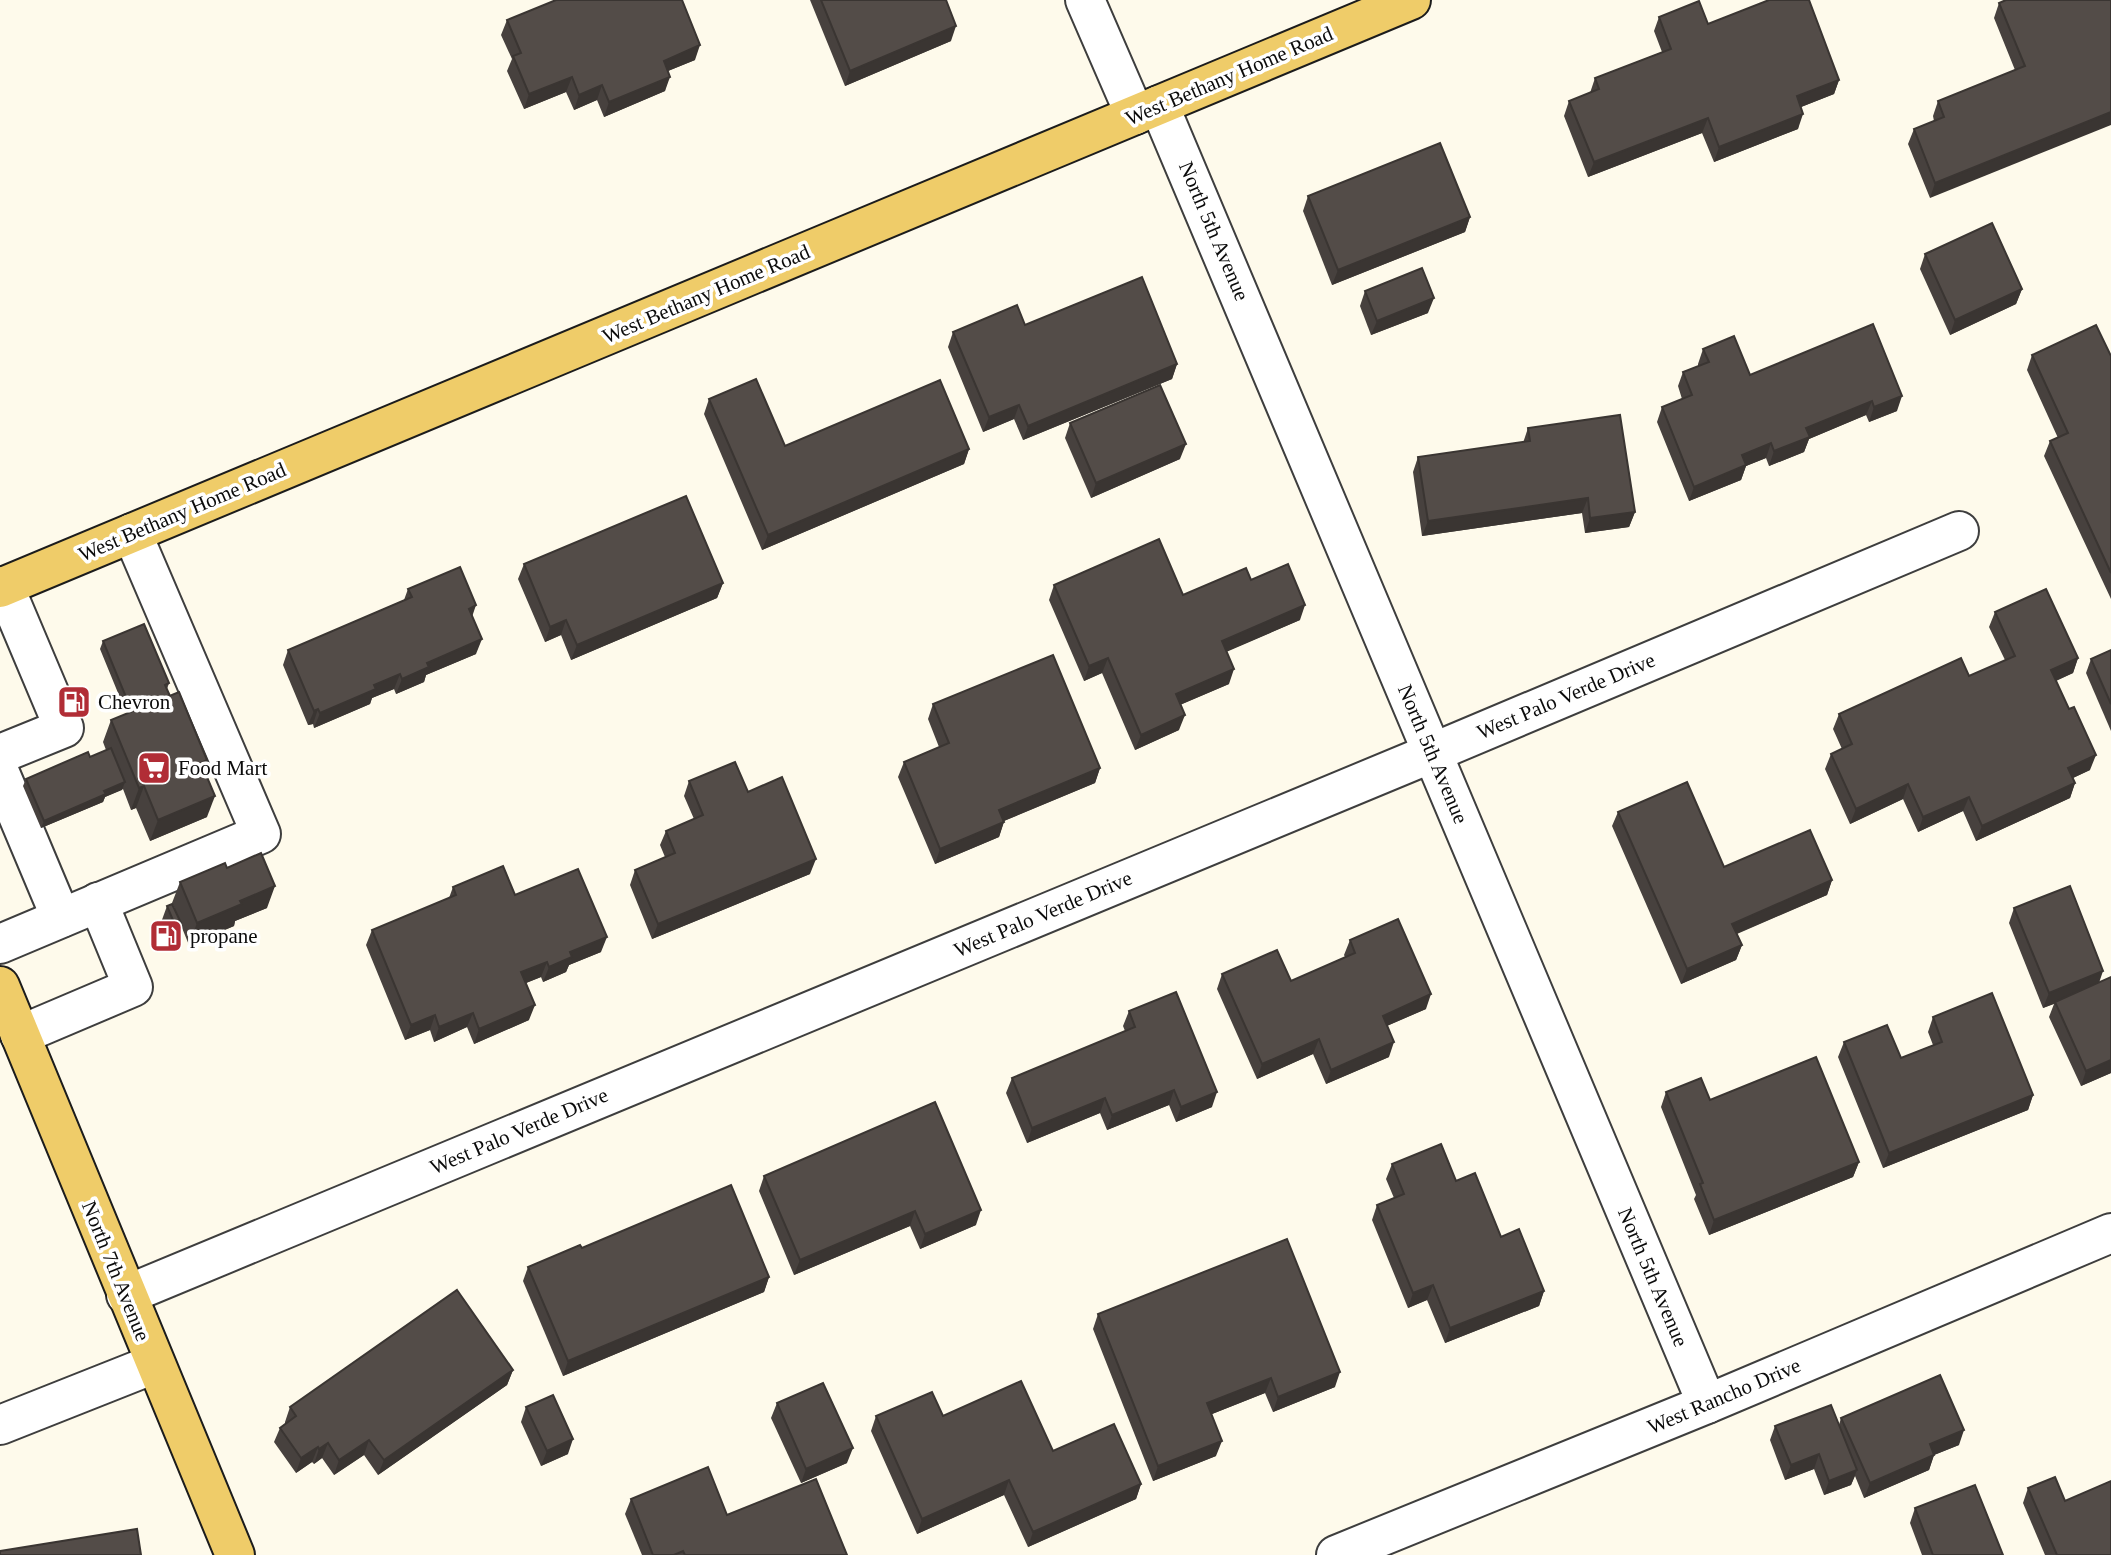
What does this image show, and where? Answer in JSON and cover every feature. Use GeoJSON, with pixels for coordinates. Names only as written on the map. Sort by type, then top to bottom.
{"type":"FeatureCollection","features":[{"type":"Feature","properties":{"kind":"main road","name":"West Bethany Home Road"},"geometry":{"type":"LineString","coordinates":[[2,587],[1411,0]]}},
{"type":"Feature","properties":{"kind":"main road","name":"North 7th Avenue"},"geometry":{"type":"LineString","coordinates":[[6,1006],[235,1555]]}},
{"type":"Feature","properties":{"kind":"street","name":"North 5th Avenue"},"geometry":{"type":"LineString","coordinates":[[1085,0],[1147,110],[1432,752],[1707,1404]]}},
{"type":"Feature","properties":{"kind":"street","name":"West Palo Verde Drive"},"geometry":{"type":"LineString","coordinates":[[126,1295],[1959,531]]}},
{"type":"Feature","properties":{"kind":"street"},"geometry":{"type":"LineString","coordinates":[[0,944],[261,834],[132,533]]}},
{"type":"Feature","properties":{"kind":"street"},"geometry":{"type":"LineString","coordinates":[[0,754],[64,728],[2,587]]}},
{"type":"Feature","properties":{"kind":"street"},"geometry":{"type":"LineString","coordinates":[[0,773],[61,918]]}},
{"type":"Feature","properties":{"kind":"street"},"geometry":{"type":"LineString","coordinates":[[6,1006],[134,986],[98,902]]}},
{"type":"Feature","properties":{"kind":"street","name":"West Rancho Drive"},"geometry":{"type":"LineString","coordinates":[[1336,1555],[1707,1404],[2111,1233]]}},
{"type":"Feature","properties":{"kind":"street"},"geometry":{"type":"LineString","coordinates":[[0,1425],[154,1364]]}},
{"type":"Feature","properties":{"kind":"building"},"geometry":{"type":"Polygon","coordinates":[[[556,0],[682,0],[700,45],[664,61],[670,77],[609,102],[602,85],[579,95],[572,77],[529,94],[513,56],[521,53],[507,20],[556,0]]]}},
{"type":"Feature","properties":{"kind":"building"},"geometry":{"type":"Polygon","coordinates":[[[821,0],[946,0],[956,26],[850,71],[821,0]]]}},
{"type":"Feature","properties":{"kind":"building"},"geometry":{"type":"Polygon","coordinates":[[[1769,0],[1809,0],[1839,80],[1797,96],[1803,114],[1719,147],[1708,118],[1594,162],[1569,101],[1599,89],[1595,78],[1671,49],[1659,17],[1699,1],[1708,24],[1769,0]]]}},
{"type":"Feature","properties":{"kind":"building"},"geometry":{"type":"Polygon","coordinates":[[[2006,0],[2111,0],[2111,112],[1935,183],[1914,129],[1944,117],[1938,101],[2025,66],[1999,3],[2006,0]]]}},
{"type":"Feature","properties":{"kind":"building"},"geometry":{"type":"Polygon","coordinates":[[[1440,143],[1470,217],[1338,270],[1308,196],[1440,143]]]}},
{"type":"Feature","properties":{"kind":"building"},"geometry":{"type":"Polygon","coordinates":[[[1992,223],[2022,289],[1955,320],[1925,254],[1992,223]]]}},
{"type":"Feature","properties":{"kind":"building"},"geometry":{"type":"Polygon","coordinates":[[[1422,268],[1434,298],[1377,321],[1365,291],[1422,268]]]}},
{"type":"Feature","properties":{"kind":"building"},"geometry":{"type":"Polygon","coordinates":[[[1142,277],[1177,364],[1028,426],[1019,405],[989,417],[953,332],[1017,305],[1025,325],[1142,277]]]}},
{"type":"Feature","properties":{"kind":"building"},"geometry":{"type":"Polygon","coordinates":[[[1873,324],[1902,396],[1874,407],[1872,401],[1806,428],[1810,437],[1774,451],[1771,443],[1742,455],[1746,465],[1694,487],[1662,407],[1692,395],[1683,372],[1709,362],[1703,349],[1734,336],[1750,375],[1873,324]]]}},
{"type":"Feature","properties":{"kind":"building"},"geometry":{"type":"Polygon","coordinates":[[[2096,325],[2111,356],[2111,573],[2050,441],[2068,433],[2032,355],[2096,325]]]}},
{"type":"Feature","properties":{"kind":"building"},"geometry":{"type":"Polygon","coordinates":[[[756,379],[785,446],[940,380],[969,449],[768,535],[709,399],[756,379]]]}},
{"type":"Feature","properties":{"kind":"building"},"geometry":{"type":"Polygon","coordinates":[[[1160,385],[1186,444],[1096,483],[1070,423],[1160,385]]]}},
{"type":"Feature","properties":{"kind":"building"},"geometry":{"type":"Polygon","coordinates":[[[1620,415],[1635,512],[1590,518],[1588,498],[1428,521],[1418,457],[1530,441],[1528,428],[1620,415]]]}},
{"type":"Feature","properties":{"kind":"building"},"geometry":{"type":"Polygon","coordinates":[[[686,496],[723,583],[577,645],[566,620],[550,627],[524,564],[686,496]]]}},
{"type":"Feature","properties":{"kind":"building"},"geometry":{"type":"Polygon","coordinates":[[[1159,539],[1183,595],[1246,568],[1251,580],[1288,564],[1305,605],[1222,641],[1234,669],[1176,694],[1185,715],[1141,735],[1108,658],[1089,666],[1054,585],[1159,539]]]}},
{"type":"Feature","properties":{"kind":"building"},"geometry":{"type":"Polygon","coordinates":[[[460,567],[476,605],[469,609],[482,639],[427,663],[429,667],[402,679],[400,674],[374,685],[376,689],[320,713],[318,709],[314,711],[288,650],[412,597],[408,589],[460,567]]]}},
{"type":"Feature","properties":{"kind":"building"},"geometry":{"type":"Polygon","coordinates":[[[2046,589],[2078,658],[2051,670],[2069,709],[2074,707],[2096,755],[2068,768],[2075,783],[1982,826],[1969,797],[1923,817],[1908,784],[1856,809],[1831,754],[1852,744],[1839,714],[1961,658],[1969,676],[2015,656],[1995,612],[2046,589]]]}},
{"type":"Feature","properties":{"kind":"building"},"geometry":{"type":"Polygon","coordinates":[[[144,624],[169,683],[165,685],[170,696],[136,710],[131,700],[128,702],[103,641],[144,624]]]}},
{"type":"Feature","properties":{"kind":"building"},"geometry":{"type":"Polygon","coordinates":[[[2111,650],[2111,704],[2091,659],[2111,650]]]}},
{"type":"Feature","properties":{"kind":"building"},"geometry":{"type":"Polygon","coordinates":[[[1053,655],[1100,768],[999,810],[1004,822],[940,849],[904,762],[949,743],[933,704],[1053,655]]]}},
{"type":"Feature","properties":{"kind":"building","name":"Food Mart"},"geometry":{"type":"Polygon","coordinates":[[[179,692],[207,760],[201,763],[215,796],[158,820],[144,786],[139,788],[111,720],[179,692]]]}},
{"type":"Feature","properties":{"kind":"building"},"geometry":{"type":"Polygon","coordinates":[[[111,748],[125,782],[104,791],[106,794],[44,821],[26,779],[88,752],[90,757],[111,748]]]}},
{"type":"Feature","properties":{"kind":"building"},"geometry":{"type":"Polygon","coordinates":[[[735,762],[748,792],[782,777],[816,859],[658,924],[635,870],[675,853],[666,831],[703,815],[689,781],[735,762]]]}},
{"type":"Feature","properties":{"kind":"building"},"geometry":{"type":"Polygon","coordinates":[[[1687,782],[1724,867],[1810,830],[1832,880],[1732,924],[1742,945],[1687,969],[1618,812],[1687,782]]]}},
{"type":"Feature","properties":{"kind":"building"},"geometry":{"type":"Polygon","coordinates":[[[261,853],[275,886],[240,901],[242,904],[197,923],[180,882],[225,863],[227,868],[261,853]]]}},
{"type":"Feature","properties":{"kind":"building"},"geometry":{"type":"Polygon","coordinates":[[[503,866],[515,895],[578,869],[607,937],[570,952],[572,957],[549,967],[547,962],[521,972],[535,1005],[479,1029],[473,1013],[439,1027],[435,1015],[411,1025],[372,930],[456,895],[453,887],[503,866]]]}},
{"type":"Feature","properties":{"kind":"building"},"geometry":{"type":"Polygon","coordinates":[[[2070,886],[2103,971],[2049,993],[2014,908],[2070,886]]]}},
{"type":"Feature","properties":{"kind":"building"},"geometry":{"type":"Polygon","coordinates":[[[172,904],[181,923],[175,925],[167,906],[172,904]]]}},
{"type":"Feature","properties":{"kind":"building"},"geometry":{"type":"Polygon","coordinates":[[[1398,919],[1431,994],[1383,1016],[1394,1042],[1331,1070],[1319,1039],[1262,1064],[1222,974],[1277,950],[1291,981],[1355,953],[1350,940],[1398,919]]]}},
{"type":"Feature","properties":{"kind":"building"},"geometry":{"type":"Polygon","coordinates":[[[2111,977],[2111,1060],[2086,1071],[2055,1002],[2111,977]]]}},
{"type":"Feature","properties":{"kind":"building"},"geometry":{"type":"Polygon","coordinates":[[[1176,992],[1217,1092],[1181,1107],[1174,1090],[1112,1115],[1105,1098],[1032,1128],[1012,1078],[1135,1027],[1129,1011],[1176,992]]]}},
{"type":"Feature","properties":{"kind":"building"},"geometry":{"type":"Polygon","coordinates":[[[1992,993],[2033,1095],[1889,1153],[1844,1042],[1887,1025],[1901,1058],[1942,1042],[1933,1017],[1992,993]]]}},
{"type":"Feature","properties":{"kind":"building"},"geometry":{"type":"Polygon","coordinates":[[[1816,1057],[1859,1162],[1714,1220],[1700,1184],[1703,1183],[1666,1092],[1701,1078],[1710,1100],[1816,1057]]]}},
{"type":"Feature","properties":{"kind":"building"},"geometry":{"type":"Polygon","coordinates":[[[935,1102],[981,1210],[925,1234],[915,1211],[800,1260],[764,1176],[935,1102]]]}},
{"type":"Feature","properties":{"kind":"building"},"geometry":{"type":"Polygon","coordinates":[[[1441,1144],[1456,1181],[1475,1173],[1501,1237],[1519,1229],[1544,1291],[1450,1328],[1433,1285],[1413,1293],[1377,1205],[1404,1194],[1392,1164],[1441,1144]]]}},
{"type":"Feature","properties":{"kind":"building"},"geometry":{"type":"Polygon","coordinates":[[[731,1185],[769,1277],[568,1361],[528,1267],[580,1245],[582,1248],[731,1185]]]}},
{"type":"Feature","properties":{"kind":"building"},"geometry":{"type":"Polygon","coordinates":[[[1287,1239],[1340,1372],[1278,1397],[1271,1378],[1207,1403],[1222,1441],[1158,1466],[1098,1314],[1287,1239]]]}},
{"type":"Feature","properties":{"kind":"building"},"geometry":{"type":"Polygon","coordinates":[[[457,1290],[513,1370],[384,1460],[369,1440],[339,1460],[328,1443],[301,1458],[280,1428],[296,1416],[290,1407],[457,1290]]]}},
{"type":"Feature","properties":{"kind":"building"},"geometry":{"type":"Polygon","coordinates":[[[1940,1375],[1964,1430],[1930,1444],[1934,1455],[1870,1483],[1841,1418],[1940,1375]]]}},
{"type":"Feature","properties":{"kind":"building"},"geometry":{"type":"Polygon","coordinates":[[[1021,1381],[1053,1451],[1114,1424],[1141,1484],[1033,1532],[1009,1480],[922,1519],[876,1416],[932,1392],[943,1416],[1021,1381]]]}},
{"type":"Feature","properties":{"kind":"building"},"geometry":{"type":"Polygon","coordinates":[[[823,1383],[853,1448],[806,1469],[777,1403],[823,1383]]]}},
{"type":"Feature","properties":{"kind":"building"},"geometry":{"type":"Polygon","coordinates":[[[553,1395],[573,1439],[547,1451],[526,1407],[553,1395]]]}},
{"type":"Feature","properties":{"kind":"building"},"geometry":{"type":"Polygon","coordinates":[[[1831,1405],[1857,1470],[1829,1481],[1819,1454],[1791,1465],[1775,1426],[1831,1405]]]}},
{"type":"Feature","properties":{"kind":"building"},"geometry":{"type":"Polygon","coordinates":[[[708,1467],[727,1515],[816,1479],[847,1555],[685,1555],[683,1551],[674,1555],[653,1555],[631,1499],[708,1467]]]}},
{"type":"Feature","properties":{"kind":"building"},"geometry":{"type":"Polygon","coordinates":[[[2055,1477],[2065,1501],[2111,1481],[2111,1555],[2057,1555],[2028,1488],[2055,1477]]]}},
{"type":"Feature","properties":{"kind":"building"},"geometry":{"type":"Polygon","coordinates":[[[1975,1485],[2003,1555],[1933,1555],[1915,1508],[1975,1485]]]}},
{"type":"Feature","properties":{"kind":"building"},"geometry":{"type":"Polygon","coordinates":[[[137,1529],[141,1555],[0,1555],[0,1551],[137,1529]]]}},
{"type":"Feature","properties":{"kind":"place","name":"Chevron"},"geometry":{"type":"Point","coordinates":[74,702]}},
{"type":"Feature","properties":{"kind":"place","name":"Food Mart"},"geometry":{"type":"Point","coordinates":[154,768]}},
{"type":"Feature","properties":{"kind":"place","name":"propane"},"geometry":{"type":"Point","coordinates":[166,936]}}]}
